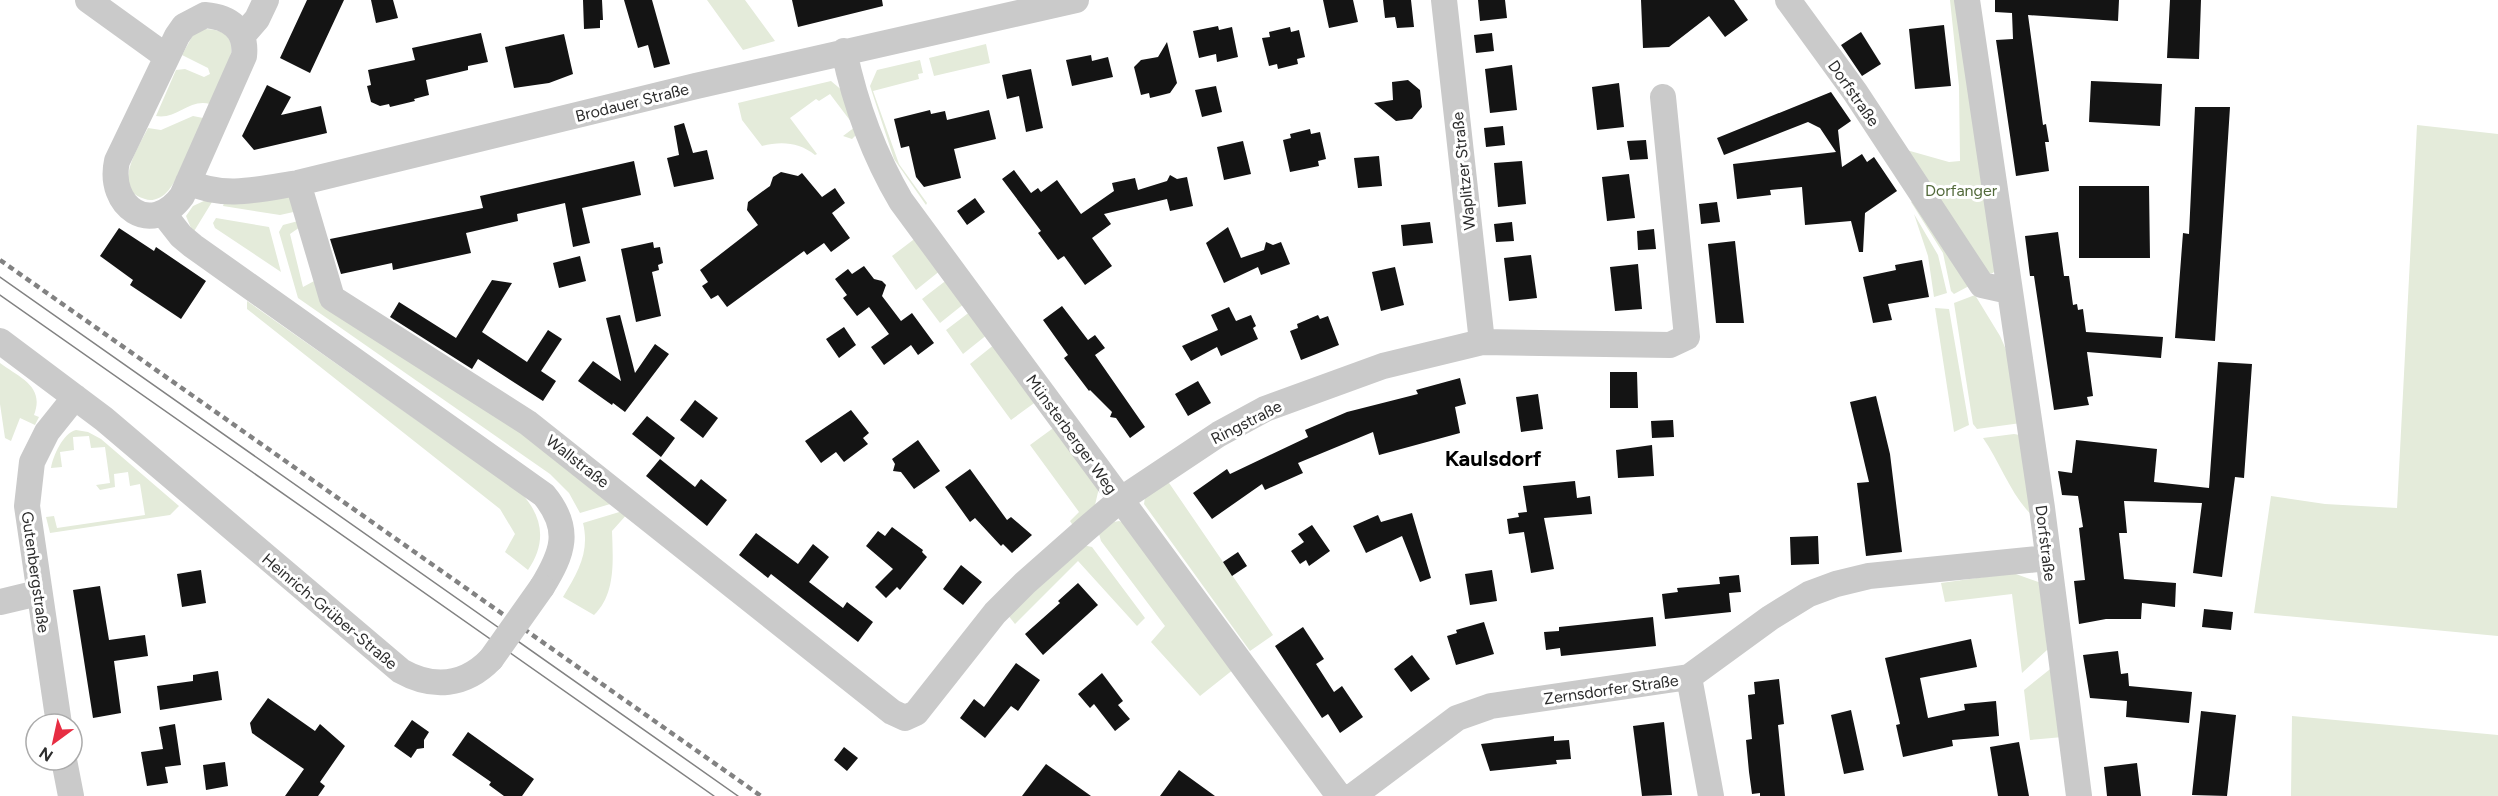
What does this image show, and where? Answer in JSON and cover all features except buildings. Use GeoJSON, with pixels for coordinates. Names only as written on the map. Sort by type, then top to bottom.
{"type":"FeatureCollection","features":[{"type":"Feature","properties":{"kind":"street"},"geometry":{"type":"LineString","coordinates":[[88,0],[167,57]]}},
{"type":"Feature","properties":{"kind":"street"},"geometry":{"type":"LineString","coordinates":[[243,35],[257,19],[266,0]]}},
{"type":"Feature","properties":{"kind":"street","name":"Brodauer Straße"},"geometry":{"type":"LineString","coordinates":[[188,182],[206,190],[218,192],[247,191],[298,183],[844,51],[1076,0]]}},
{"type":"Feature","properties":{"kind":"street","name":"Waplitzer Straße"},"geometry":{"type":"LineString","coordinates":[[1444,0],[1482,342]]}},
{"type":"Feature","properties":{"kind":"street","name":"Dorfstraße"},"geometry":{"type":"LineString","coordinates":[[1788,0],[1855,92],[1982,285],[2009,291]]}},
{"type":"Feature","properties":{"kind":"street","name":"Dorfstraße"},"geometry":{"type":"LineString","coordinates":[[1967,0],[2048,558],[2079,796]]}},
{"type":"Feature","properties":{"kind":"street"},"geometry":{"type":"LineString","coordinates":[[218,8],[243,35],[246,44],[244,56],[188,182],[174,206],[163,213],[148,216],[129,207],[116,190],[114,174],[117,161],[184,26],[218,8]]}},
{"type":"Feature","properties":{"kind":"street","name":"Münsterberger Weg"},"geometry":{"type":"LineString","coordinates":[[844,51],[870,137],[883,171],[901,201],[1339,796]]}},
{"type":"Feature","properties":{"kind":"street","name":"Ringstraße"},"geometry":{"type":"LineString","coordinates":[[905,718],[916,713],[995,613],[1025,583],[1120,500],[1219,434],[1265,409],[1383,366],[1482,342],[1670,345],[1687,337],[1663,97]]}},
{"type":"Feature","properties":{"kind":"street","name":"Wallstraße"},"geometry":{"type":"LineString","coordinates":[[298,183],[332,298],[528,423],[633,503],[892,712],[905,718]]}},
{"type":"Feature","properties":{"kind":"street","name":"Heinrich-Grüber-Straße"},"geometry":{"type":"LineString","coordinates":[[0,341],[75,397],[401,671],[422,681],[448,684],[478,672],[491,659],[542,587],[560,555],[562,536],[558,515],[544,495],[193,246],[181,236],[163,213]]}},
{"type":"Feature","properties":{"kind":"street","name":"Gutenbergstraße"},"geometry":{"type":"LineString","coordinates":[[57,712],[27,519],[28,483],[32,462],[47,432],[75,397]]}},
{"type":"Feature","properties":{"kind":"street","name":"Zernsdorfer Straße"},"geometry":{"type":"LineString","coordinates":[[1353,796],[1457,718],[1491,706],[1689,677],[1770,618],[1809,594],[1836,584],[1869,576],[2048,558]]}},
{"type":"Feature","properties":{"kind":"street"},"geometry":{"type":"LineString","coordinates":[[0,602],[38,592]]}},
{"type":"Feature","properties":{"kind":"street"},"geometry":{"type":"LineString","coordinates":[[1689,677],[1711,796]]}},
{"type":"Feature","properties":{"kind":"street"},"geometry":{"type":"LineString","coordinates":[[66,772],[71,796]]}},
{"type":"Feature","properties":{"kind":"green space"},"geometry":{"type":"Polygon","coordinates":[[[707,0],[745,0],[775,41],[743,50],[707,0]]]}},
{"type":"Feature","properties":{"kind":"green space","name":"Dorfanger"},"geometry":{"type":"Polygon","coordinates":[[[1950,0],[1960,0],[1997,268],[1993,273],[1986,274],[1903,149],[1949,162],[1960,161],[1959,86],[1950,0]]]}},
{"type":"Feature","properties":{"kind":"green space"},"geometry":{"type":"Polygon","coordinates":[[[205,29],[220,32],[228,38],[231,47],[226,70],[210,104],[196,104],[170,115],[156,116],[176,70],[185,69],[204,77],[210,74],[208,68],[182,55],[193,35],[205,29]]]}},
{"type":"Feature","properties":{"kind":"green space"},"geometry":{"type":"Polygon","coordinates":[[[986,44],[990,63],[934,76],[929,58],[986,44]]]}},
{"type":"Feature","properties":{"kind":"green space"},"geometry":{"type":"Polygon","coordinates":[[[920,60],[923,73],[918,74],[919,79],[873,91],[899,164],[927,203],[926,205],[894,159],[870,86],[877,70],[920,60]]]}},
{"type":"Feature","properties":{"kind":"green space"},"geometry":{"type":"Polygon","coordinates":[[[831,81],[844,92],[855,127],[830,94],[819,101],[816,99],[790,118],[817,154],[815,155],[796,145],[776,143],[762,146],[742,120],[738,103],[831,81]]]}},
{"type":"Feature","properties":{"kind":"green space"},"geometry":{"type":"Polygon","coordinates":[[[193,116],[203,118],[171,187],[164,195],[153,200],[135,194],[129,187],[128,177],[134,156],[148,128],[161,130],[193,116]]]}},
{"type":"Feature","properties":{"kind":"green space"},"geometry":{"type":"Polygon","coordinates":[[[2417,125],[2498,134],[2498,636],[2254,613],[2271,496],[2325,504],[2397,508],[2417,125]]]}},
{"type":"Feature","properties":{"kind":"green space"},"geometry":{"type":"Polygon","coordinates":[[[855,127],[857,134],[852,139],[843,136],[855,127]]]}},
{"type":"Feature","properties":{"kind":"green space"},"geometry":{"type":"Polygon","coordinates":[[[292,193],[298,211],[280,215],[223,206],[224,203],[292,193]]]}},
{"type":"Feature","properties":{"kind":"green space"},"geometry":{"type":"Polygon","coordinates":[[[206,200],[212,202],[193,233],[186,216],[193,206],[206,200]]]}},
{"type":"Feature","properties":{"kind":"green space"},"geometry":{"type":"Polygon","coordinates":[[[1915,200],[1969,286],[1954,294],[1951,291],[1943,253],[1911,202],[1915,200]]]}},
{"type":"Feature","properties":{"kind":"green space"},"geometry":{"type":"Polygon","coordinates":[[[1914,214],[1938,255],[1947,293],[1934,297],[1928,256],[1914,214]]]}},
{"type":"Feature","properties":{"kind":"green space"},"geometry":{"type":"Polygon","coordinates":[[[216,218],[269,227],[281,272],[215,228],[213,223],[216,218]]]}},
{"type":"Feature","properties":{"kind":"green space"},"geometry":{"type":"Polygon","coordinates":[[[302,220],[303,225],[290,234],[303,287],[316,280],[617,502],[580,513],[569,493],[550,474],[298,298],[279,232],[283,225],[302,220]]]}},
{"type":"Feature","properties":{"kind":"green space"},"geometry":{"type":"Polygon","coordinates":[[[917,237],[941,270],[916,290],[892,256],[917,237]]]}},
{"type":"Feature","properties":{"kind":"green space"},"geometry":{"type":"Polygon","coordinates":[[[948,279],[965,303],[940,323],[922,299],[948,279]]]}},
{"type":"Feature","properties":{"kind":"green space"},"geometry":{"type":"Polygon","coordinates":[[[1975,295],[2000,336],[2008,354],[2021,423],[1977,429],[1973,424],[1954,303],[1975,295]]]}},
{"type":"Feature","properties":{"kind":"green space"},"geometry":{"type":"Polygon","coordinates":[[[247,301],[522,494],[535,512],[540,531],[538,551],[528,570],[505,552],[515,534],[500,509],[247,309],[247,301]]]}},
{"type":"Feature","properties":{"kind":"green space"},"geometry":{"type":"Polygon","coordinates":[[[1935,308],[1949,309],[1969,425],[1954,432],[1935,308]]]}},
{"type":"Feature","properties":{"kind":"green space"},"geometry":{"type":"Polygon","coordinates":[[[971,311],[988,334],[963,354],[946,330],[971,311]]]}},
{"type":"Feature","properties":{"kind":"green space"},"geometry":{"type":"Polygon","coordinates":[[[995,344],[1037,401],[1011,420],[970,364],[995,344]]]}},
{"type":"Feature","properties":{"kind":"green space"},"geometry":{"type":"Polygon","coordinates":[[[0,363],[29,384],[36,397],[37,405],[34,415],[39,417],[35,425],[20,418],[11,441],[5,438],[0,404],[0,363]]]}},
{"type":"Feature","properties":{"kind":"green space"},"geometry":{"type":"Polygon","coordinates":[[[1056,426],[1099,488],[1095,505],[1074,527],[1070,521],[1079,512],[1030,445],[1056,426]]]}},
{"type":"Feature","properties":{"kind":"green space"},"geometry":{"type":"Polygon","coordinates":[[[76,430],[88,432],[101,439],[179,506],[170,515],[50,533],[46,517],[54,516],[57,528],[145,515],[140,484],[130,486],[128,472],[114,474],[115,487],[100,490],[96,485],[110,483],[105,447],[91,448],[89,436],[73,437],[74,450],[60,452],[62,467],[51,468],[56,451],[63,440],[76,430]]]}},
{"type":"Feature","properties":{"kind":"green space"},"geometry":{"type":"Polygon","coordinates":[[[2020,435],[2035,518],[2013,491],[1983,438],[2020,435]]]}},
{"type":"Feature","properties":{"kind":"green space"},"geometry":{"type":"Polygon","coordinates":[[[1167,480],[1273,635],[1250,651],[1144,504],[1145,497],[1167,480]]]}},
{"type":"Feature","properties":{"kind":"green space"},"geometry":{"type":"Polygon","coordinates":[[[626,510],[629,512],[612,531],[613,565],[610,587],[601,607],[594,615],[563,597],[578,570],[584,553],[583,523],[626,510]]]}},
{"type":"Feature","properties":{"kind":"green space"},"geometry":{"type":"Polygon","coordinates":[[[1114,522],[1125,523],[1234,669],[1200,696],[1151,642],[1165,626],[1101,541],[1099,534],[1114,522]]]}},
{"type":"Feature","properties":{"kind":"green space"},"geometry":{"type":"Polygon","coordinates":[[[1083,545],[1092,547],[1145,618],[1137,626],[1078,561],[1015,624],[1007,614],[1083,545]]]}},
{"type":"Feature","properties":{"kind":"green space"},"geometry":{"type":"Polygon","coordinates":[[[2013,573],[2044,584],[2047,650],[2022,673],[2012,594],[1945,602],[1941,583],[2013,573]]]}},
{"type":"Feature","properties":{"kind":"green space"},"geometry":{"type":"Polygon","coordinates":[[[2054,666],[2063,737],[2030,740],[2024,690],[2054,666]]]}},
{"type":"Feature","properties":{"kind":"green space"},"geometry":{"type":"Polygon","coordinates":[[[2292,716],[2498,735],[2498,796],[2291,796],[2292,716]]]}},
{"type":"Feature","properties":{"kind":"tram line"},"geometry":{"type":"LineString","coordinates":[[0,277],[738,796]]}},
{"type":"Feature","properties":{"kind":"tram line"},"geometry":{"type":"LineString","coordinates":[[0,295],[714,796]]}},
{"type":"Feature","properties":{"kind":"railway"},"geometry":{"type":"LineString","coordinates":[[0,260],[761,796]]}},
{"type":"Feature","properties":{"kind":"district","name":"Kaulsdorf"},"geometry":{"type":"Point","coordinates":[1493,458]}}]}
